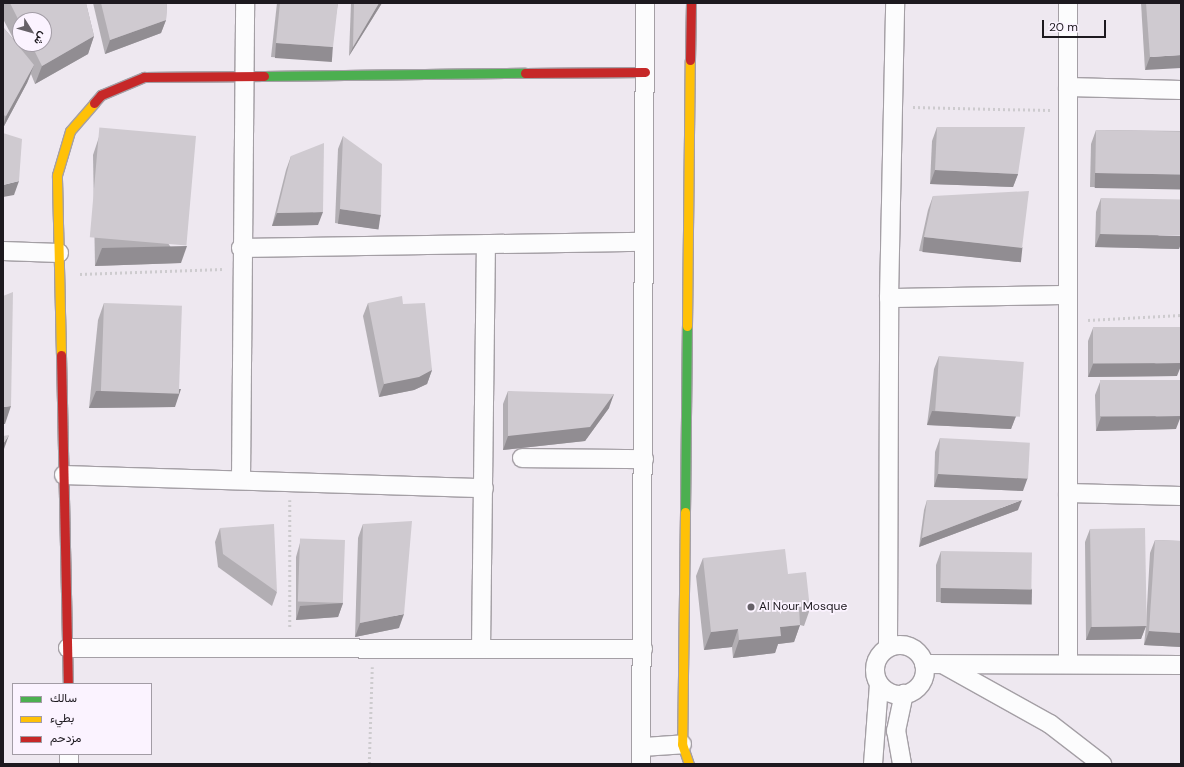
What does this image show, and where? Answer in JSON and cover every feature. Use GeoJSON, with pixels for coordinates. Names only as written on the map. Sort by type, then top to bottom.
{"type":"FeatureCollection","features":[{"type":"Feature","properties":{"kind":"street"},"geometry":{"type":"LineString","coordinates":[[645,3],[642,756],[682,744]]}},
{"type":"Feature","properties":{"kind":"street"},"geometry":{"type":"LineString","coordinates":[[690,764],[682,744],[691,3]]}},
{"type":"Feature","properties":{"kind":"street"},"geometry":{"type":"LineString","coordinates":[[873,764],[879,684],[876,664],[888,647],[889,298],[895,3]]}},
{"type":"Feature","properties":{"kind":"street"},"geometry":{"type":"LineString","coordinates":[[1068,3],[1068,662]]}},
{"type":"Feature","properties":{"kind":"street"},"geometry":{"type":"LineString","coordinates":[[241,480],[243,6]]}},
{"type":"Feature","properties":{"kind":"street"},"geometry":{"type":"LineString","coordinates":[[68,683],[57,175],[70,130],[101,95],[144,77],[645,72]]}},
{"type":"Feature","properties":{"kind":"street"},"geometry":{"type":"LineString","coordinates":[[1068,87],[1181,90]]}},
{"type":"Feature","properties":{"kind":"street"},"geometry":{"type":"LineString","coordinates":[[241,248],[644,242]]}},
{"type":"Feature","properties":{"kind":"street"},"geometry":{"type":"LineString","coordinates":[[481,649],[486,244]]}},
{"type":"Feature","properties":{"kind":"street"},"geometry":{"type":"LineString","coordinates":[[3,251],[59,253]]}},
{"type":"Feature","properties":{"kind":"street"},"geometry":{"type":"LineString","coordinates":[[889,298],[1068,295]]}},
{"type":"Feature","properties":{"kind":"street"},"geometry":{"type":"LineString","coordinates":[[522,458],[644,459]]}},
{"type":"Feature","properties":{"kind":"street"},"geometry":{"type":"LineString","coordinates":[[64,475],[484,488]]}},
{"type":"Feature","properties":{"kind":"street"},"geometry":{"type":"LineString","coordinates":[[1068,493],[1181,496]]}},
{"type":"Feature","properties":{"kind":"street"},"geometry":{"type":"LineString","coordinates":[[888,647],[910,647],[933,664],[1050,724],[1102,764]]}},
{"type":"Feature","properties":{"kind":"street"},"geometry":{"type":"LineString","coordinates":[[68,648],[643,649]]}},
{"type":"Feature","properties":{"kind":"street"},"geometry":{"type":"LineString","coordinates":[[933,664],[1068,662],[1181,665]]}},
{"type":"Feature","properties":{"kind":"street"},"geometry":{"type":"LineString","coordinates":[[902,764],[896,731],[904,694],[922,680],[933,664]]}},
{"type":"Feature","properties":{"kind":"street"},"geometry":{"type":"LineString","coordinates":[[879,684],[890,693],[904,694]]}},
{"type":"Feature","properties":{"kind":"path"},"geometry":{"type":"LineString","coordinates":[[893,107],[1068,110]]}},
{"type":"Feature","properties":{"kind":"path"},"geometry":{"type":"LineString","coordinates":[[59,274],[241,269]]}},
{"type":"Feature","properties":{"kind":"path"},"geometry":{"type":"LineString","coordinates":[[1068,320],[1181,315]]}},
{"type":"Feature","properties":{"kind":"path"},"geometry":{"type":"LineString","coordinates":[[290,482],[290,648]]}},
{"type":"Feature","properties":{"kind":"path"},"geometry":{"type":"LineString","coordinates":[[369,764],[373,649]]}},
{"type":"Feature","properties":{"kind":"building"},"geometry":{"type":"Polygon","coordinates":[[[10,3],[86,3],[94,36],[42,66],[35,52],[52,52],[52,12],[14,12],[10,3]]]}},
{"type":"Feature","properties":{"kind":"building"},"geometry":{"type":"Polygon","coordinates":[[[101,3],[167,3],[166,20],[110,40],[101,3]]]}},
{"type":"Feature","properties":{"kind":"building"},"geometry":{"type":"Polygon","coordinates":[[[280,3],[338,3],[333,47],[276,43],[280,3]]]}},
{"type":"Feature","properties":{"kind":"building"},"geometry":{"type":"Polygon","coordinates":[[[354,3],[379,3],[353,47],[354,3]]]}},
{"type":"Feature","properties":{"kind":"building"},"geometry":{"type":"Polygon","coordinates":[[[1146,3],[1181,3],[1181,55],[1150,57],[1146,3]]]}},
{"type":"Feature","properties":{"kind":"building"},"geometry":{"type":"Polygon","coordinates":[[[3,27],[12,38],[12,52],[23,52],[34,65],[6,116],[3,115],[3,27]]]}},
{"type":"Feature","properties":{"kind":"building"},"geometry":{"type":"Polygon","coordinates":[[[937,127],[1025,127],[1018,174],[935,170],[937,127]]]}},
{"type":"Feature","properties":{"kind":"building"},"geometry":{"type":"Polygon","coordinates":[[[99,128],[196,136],[186,246],[90,237],[99,128]]]}},
{"type":"Feature","properties":{"kind":"building"},"geometry":{"type":"Polygon","coordinates":[[[1096,130],[1181,131],[1180,174],[1095,173],[1096,130]]]}},
{"type":"Feature","properties":{"kind":"building"},"geometry":{"type":"Polygon","coordinates":[[[3,133],[22,139],[19,181],[3,185],[3,133]]]}},
{"type":"Feature","properties":{"kind":"building"},"geometry":{"type":"Polygon","coordinates":[[[343,136],[382,164],[381,215],[340,209],[343,136]]]}},
{"type":"Feature","properties":{"kind":"building"},"geometry":{"type":"Polygon","coordinates":[[[324,143],[323,212],[277,213],[291,156],[324,143]]]}},
{"type":"Feature","properties":{"kind":"building"},"geometry":{"type":"Polygon","coordinates":[[[1029,191],[1022,248],[924,237],[933,196],[1029,191]]]}},
{"type":"Feature","properties":{"kind":"building"},"geometry":{"type":"Polygon","coordinates":[[[1101,198],[1181,199],[1180,235],[1100,234],[1101,198]]]}},
{"type":"Feature","properties":{"kind":"building"},"geometry":{"type":"Polygon","coordinates":[[[13,292],[11,406],[3,407],[3,296],[13,292]]]}},
{"type":"Feature","properties":{"kind":"building"},"geometry":{"type":"Polygon","coordinates":[[[402,296],[403,304],[425,303],[432,370],[419,377],[384,384],[368,303],[402,296]]]}},
{"type":"Feature","properties":{"kind":"building"},"geometry":{"type":"Polygon","coordinates":[[[104,303],[182,306],[179,394],[101,391],[104,303]]]}},
{"type":"Feature","properties":{"kind":"building"},"geometry":{"type":"Polygon","coordinates":[[[1093,327],[1181,327],[1181,363],[1093,363],[1093,327]]]}},
{"type":"Feature","properties":{"kind":"building"},"geometry":{"type":"Polygon","coordinates":[[[939,356],[1024,362],[1020,417],[935,411],[939,356]]]}},
{"type":"Feature","properties":{"kind":"building"},"geometry":{"type":"Polygon","coordinates":[[[1100,380],[1181,380],[1181,416],[1100,416],[1100,380]]]}},
{"type":"Feature","properties":{"kind":"building"},"geometry":{"type":"Polygon","coordinates":[[[508,391],[614,394],[590,427],[508,436],[508,391]]]}},
{"type":"Feature","properties":{"kind":"building"},"geometry":{"type":"Polygon","coordinates":[[[9,435],[3,444],[3,436],[9,435]]]}},
{"type":"Feature","properties":{"kind":"building"},"geometry":{"type":"Polygon","coordinates":[[[940,438],[1030,443],[1028,479],[938,474],[940,438]]]}},
{"type":"Feature","properties":{"kind":"building"},"geometry":{"type":"Polygon","coordinates":[[[927,500],[1022,500],[922,538],[927,500]]]}},
{"type":"Feature","properties":{"kind":"building"},"geometry":{"type":"Polygon","coordinates":[[[412,521],[404,614],[360,623],[363,524],[412,521]]]}},
{"type":"Feature","properties":{"kind":"building"},"geometry":{"type":"Polygon","coordinates":[[[274,524],[277,592],[223,554],[220,528],[274,524]]]}},
{"type":"Feature","properties":{"kind":"building"},"geometry":{"type":"Polygon","coordinates":[[[1145,528],[1147,626],[1092,627],[1090,529],[1145,528]]]}},
{"type":"Feature","properties":{"kind":"building"},"geometry":{"type":"Polygon","coordinates":[[[300,538],[345,540],[343,603],[298,601],[300,538]]]}},
{"type":"Feature","properties":{"kind":"building"},"geometry":{"type":"Polygon","coordinates":[[[1155,540],[1181,541],[1181,633],[1149,631],[1155,540]]]}},
{"type":"Feature","properties":{"kind":"building","name":"Al Nour Mosque"},"geometry":{"type":"Polygon","coordinates":[[[785,549],[788,574],[806,572],[810,609],[799,606],[800,625],[780,627],[781,636],[739,640],[738,629],[711,632],[703,558],[785,549]]]}},
{"type":"Feature","properties":{"kind":"building"},"geometry":{"type":"Polygon","coordinates":[[[941,551],[1032,553],[1031,590],[940,588],[941,551]]]}},
{"type":"Feature","properties":{"kind":"traffic: fast"},"geometry":{"type":"LineString","coordinates":[[264,76],[525,73]]}},
{"type":"Feature","properties":{"kind":"traffic: fast"},"geometry":{"type":"LineString","coordinates":[[685,512],[687,326]]}},
{"type":"Feature","properties":{"kind":"traffic: slow"},"geometry":{"type":"LineString","coordinates":[[687,326],[690,60]]}},
{"type":"Feature","properties":{"kind":"traffic: slow"},"geometry":{"type":"LineString","coordinates":[[61,355],[57,175],[70,131],[94,103]]}},
{"type":"Feature","properties":{"kind":"traffic: slow"},"geometry":{"type":"LineString","coordinates":[[685,512],[682,744],[689,764]]}},
{"type":"Feature","properties":{"kind":"traffic: jam"},"geometry":{"type":"LineString","coordinates":[[690,60],[691,3]]}},
{"type":"Feature","properties":{"kind":"traffic: jam"},"geometry":{"type":"LineString","coordinates":[[525,73],[645,72]]}},
{"type":"Feature","properties":{"kind":"traffic: jam"},"geometry":{"type":"LineString","coordinates":[[94,103],[101,95],[144,77],[264,76]]}},
{"type":"Feature","properties":{"kind":"traffic: jam"},"geometry":{"type":"LineString","coordinates":[[61,355],[68,683]]}},
{"type":"Feature","properties":{"kind":"place","name":"Al Nour Mosque"},"geometry":{"type":"Point","coordinates":[751,607]}}]}
